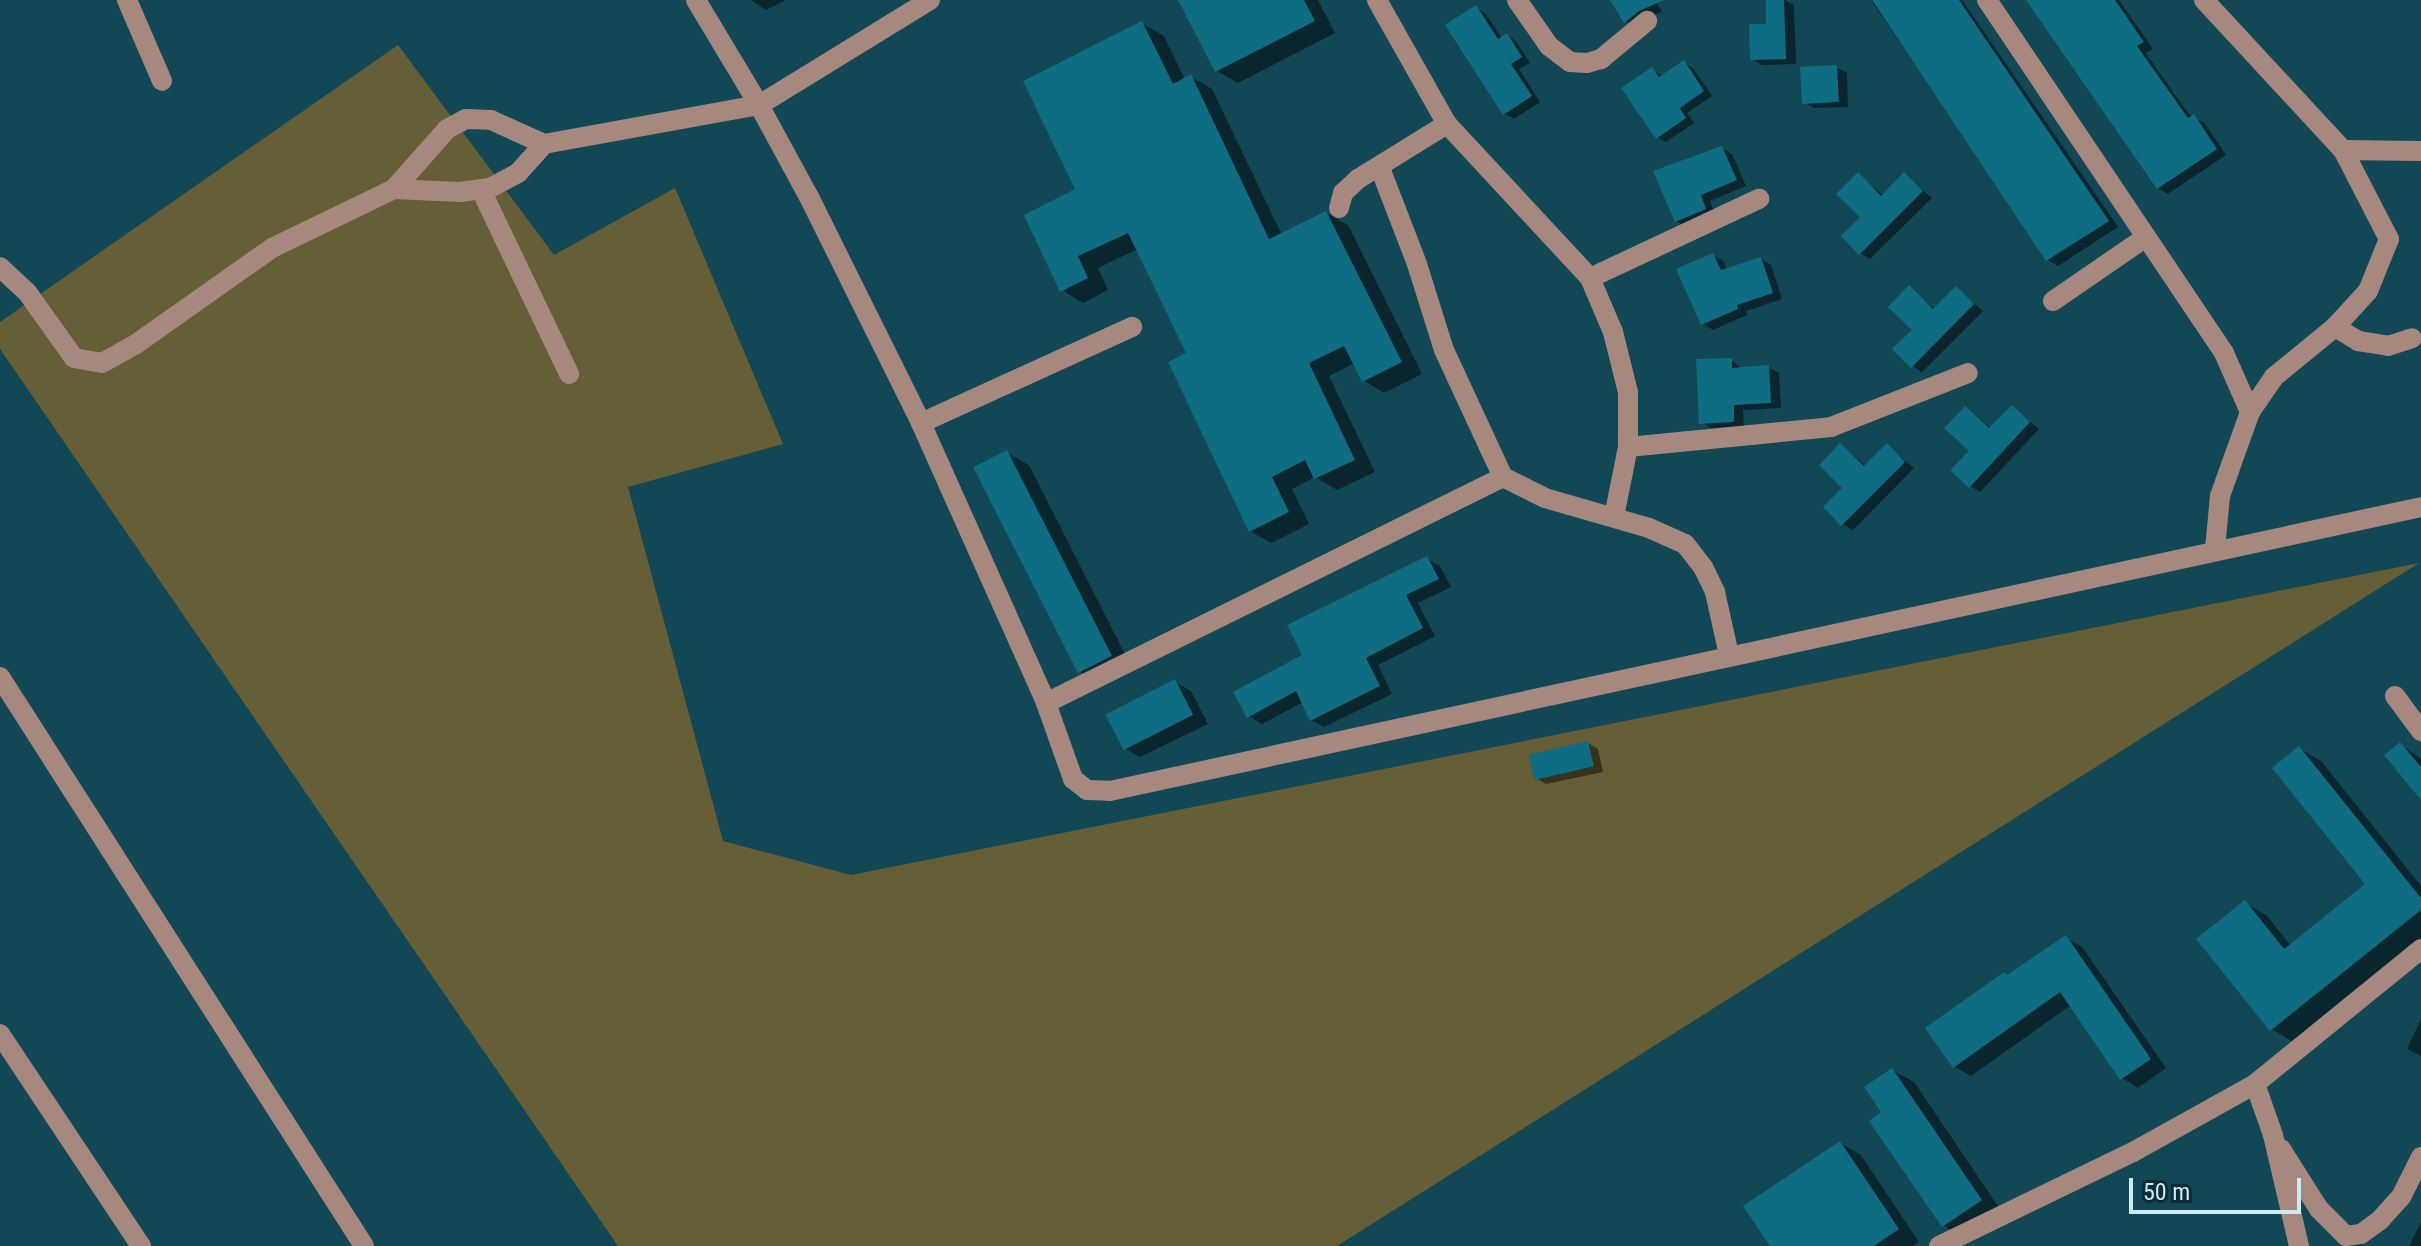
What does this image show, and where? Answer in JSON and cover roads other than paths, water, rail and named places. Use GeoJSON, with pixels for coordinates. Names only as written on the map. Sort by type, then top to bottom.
{"type":"FeatureCollection","features":[{"type":"Feature","properties":{"kind":"street"},"geometry":{"type":"LineString","coordinates":[[127,0],[162,81]]}},
{"type":"Feature","properties":{"kind":"street"},"geometry":{"type":"LineString","coordinates":[[696,0],[759,105],[809,197],[921,423],[1046,703],[1073,779],[1087,790],[1110,791],[2215,549],[2421,507]]}},
{"type":"Feature","properties":{"kind":"street"},"geometry":{"type":"LineString","coordinates":[[1377,0],[1447,124],[1590,278],[1613,332],[1628,392],[1628,447],[1614,517]]}},
{"type":"Feature","properties":{"kind":"street"},"geometry":{"type":"LineString","coordinates":[[1517,0],[1549,46],[1570,62],[1587,63],[1601,59],[1647,21]]}},
{"type":"Feature","properties":{"kind":"street"},"geometry":{"type":"LineString","coordinates":[[1987,0],[2224,353],[2250,412]]}},
{"type":"Feature","properties":{"kind":"street"},"geometry":{"type":"LineString","coordinates":[[2204,0],[2343,150],[2389,239],[2368,291],[2335,327],[2274,377],[2250,412],[2220,496],[2215,549]]}},
{"type":"Feature","properties":{"kind":"street"},"geometry":{"type":"LineString","coordinates":[[0,267],[27,292],[74,358],[88,363],[102,363],[136,344],[272,248],[394,189],[447,129],[466,119],[491,120],[544,144],[759,105],[919,3]]}},
{"type":"Feature","properties":{"kind":"street"},"geometry":{"type":"LineString","coordinates":[[1339,208],[1343,193],[1358,179],[1447,124]]}},
{"type":"Feature","properties":{"kind":"street"},"geometry":{"type":"LineString","coordinates":[[394,189],[481,190],[518,173],[544,144]]}},
{"type":"Feature","properties":{"kind":"street"},"geometry":{"type":"LineString","coordinates":[[2343,150],[2421,151]]}},
{"type":"Feature","properties":{"kind":"street"},"geometry":{"type":"LineString","coordinates":[[1380,168],[1417,264],[1444,350],[1503,477],[1545,498],[1614,517],[1685,544],[1703,567],[1715,592],[1729,655]]}},
{"type":"Feature","properties":{"kind":"street"},"geometry":{"type":"LineString","coordinates":[[481,190],[569,374]]}},
{"type":"Feature","properties":{"kind":"street"},"geometry":{"type":"LineString","coordinates":[[1590,278],[1759,199]]}},
{"type":"Feature","properties":{"kind":"street"},"geometry":{"type":"LineString","coordinates":[[2053,301],[2146,237]]}},
{"type":"Feature","properties":{"kind":"street"},"geometry":{"type":"LineString","coordinates":[[921,423],[1132,327]]}},
{"type":"Feature","properties":{"kind":"street"},"geometry":{"type":"LineString","coordinates":[[2335,327],[2358,341],[2388,346],[2412,338]]}},
{"type":"Feature","properties":{"kind":"street"},"geometry":{"type":"LineString","coordinates":[[1628,447],[1831,427],[1968,373]]}},
{"type":"Feature","properties":{"kind":"street"},"geometry":{"type":"LineString","coordinates":[[1046,703],[1503,477]]}},
{"type":"Feature","properties":{"kind":"street"},"geometry":{"type":"LineString","coordinates":[[0,677],[364,1246]]}},
{"type":"Feature","properties":{"kind":"street"},"geometry":{"type":"LineString","coordinates":[[2395,696],[2421,731]]}},
{"type":"Feature","properties":{"kind":"street"},"geometry":{"type":"LineString","coordinates":[[1939,1246],[2133,1152],[2255,1084],[2421,949]]}},
{"type":"Feature","properties":{"kind":"street"},"geometry":{"type":"LineString","coordinates":[[0,1034],[141,1246]]}},
{"type":"Feature","properties":{"kind":"street"},"geometry":{"type":"LineString","coordinates":[[2255,1084],[2273,1135],[2299,1246]]}},
{"type":"Feature","properties":{"kind":"street"},"geometry":{"type":"LineString","coordinates":[[2273,1135],[2319,1209],[2346,1236],[2361,1234],[2380,1220],[2401,1197],[2421,1157]]}}]}
